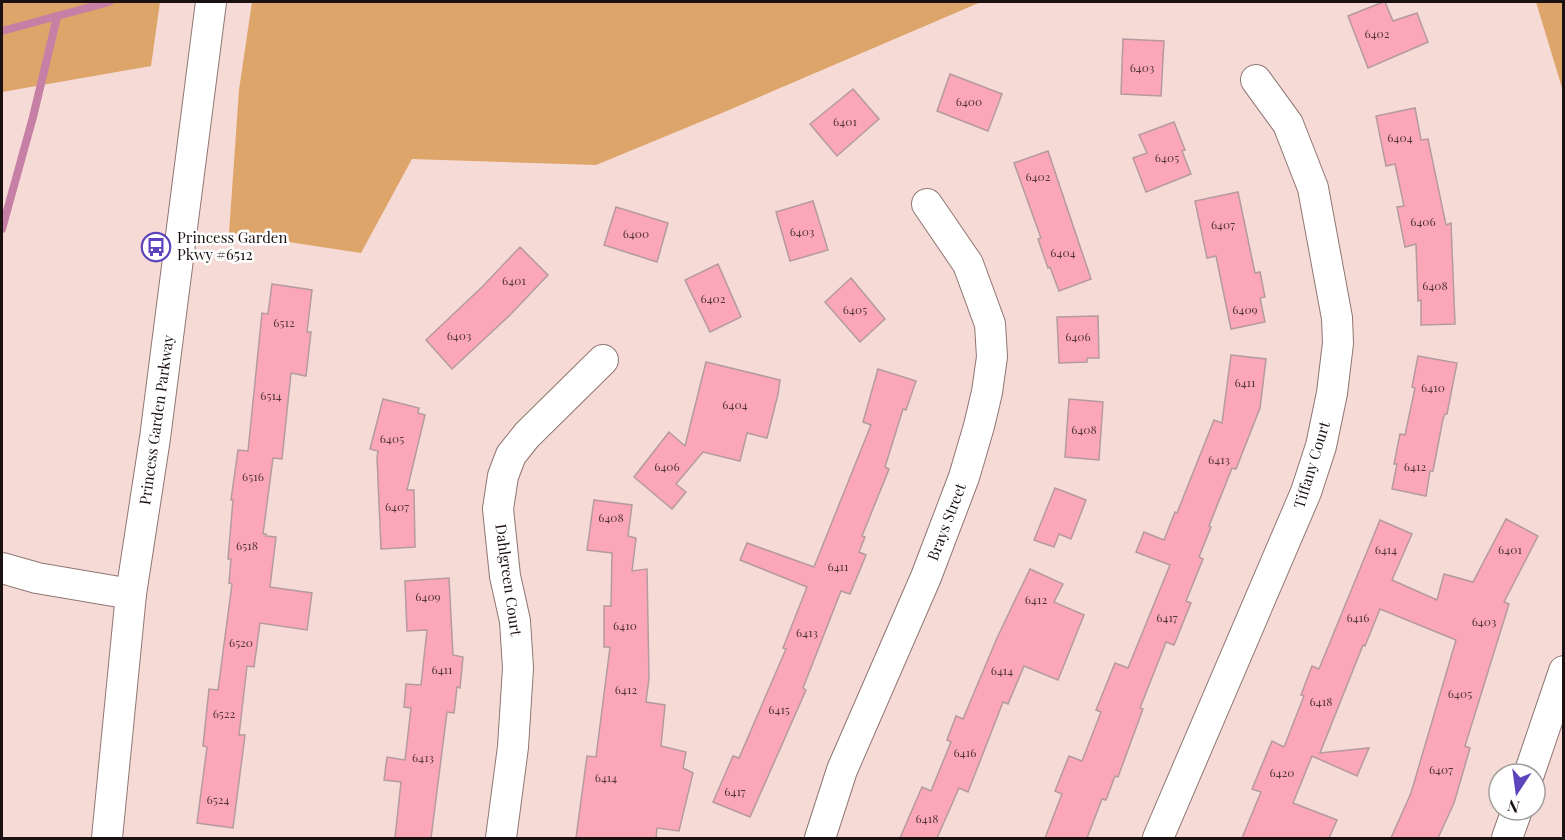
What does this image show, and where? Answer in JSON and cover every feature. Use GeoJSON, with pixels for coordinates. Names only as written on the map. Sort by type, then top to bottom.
{"type":"FeatureCollection","features":[{"type":"Feature","properties":{"kind":"street","name":"Princess Garden Parkway"},"geometry":{"type":"LineString","coordinates":[[107,838],[131,594],[155,438],[211,2]]}},
{"type":"Feature","properties":{"kind":"street","name":"Tiffany Court"},"geometry":{"type":"LineString","coordinates":[[1158,838],[1306,492],[1322,446],[1336,366],[1337,318],[1313,188],[1288,124],[1256,80]]}},
{"type":"Feature","properties":{"kind":"street","name":"Brays Street"},"geometry":{"type":"LineString","coordinates":[[820,838],[842,770],[926,577],[959,488],[979,426],[987,392],[992,357],[990,324],[968,264],[927,204]]}},
{"type":"Feature","properties":{"kind":"street","name":"Dahlgreen Court"},"geometry":{"type":"LineString","coordinates":[[501,838],[513,747],[518,668],[515,621],[505,576],[498,509],[503,476],[511,455],[526,435],[603,360]]}},
{"type":"Feature","properties":{"kind":"street"},"geometry":{"type":"LineString","coordinates":[[2,568],[37,578],[131,594]]}},
{"type":"Feature","properties":{"kind":"street"},"geometry":{"type":"LineString","coordinates":[[1533,762],[1563,671]]}},
{"type":"Feature","properties":{"kind":"street"},"geometry":{"type":"LineString","coordinates":[[1507,838],[1512,822]]}},
{"type":"Feature","properties":{"kind":"shaded area"},"geometry":{"type":"Polygon","coordinates":[[[2,2],[160,2],[151,66],[2,92],[2,2]]]}},
{"type":"Feature","properties":{"kind":"shaded area"},"geometry":{"type":"Polygon","coordinates":[[[252,2],[981,2],[596,165],[412,159],[361,253],[229,233],[239,90],[252,2]]]}},
{"type":"Feature","properties":{"kind":"shaded area"},"geometry":{"type":"Polygon","coordinates":[[[1536,2],[1563,2],[1563,91],[1536,2]]]}},
{"type":"Feature","properties":{"kind":"building"},"geometry":{"type":"Polygon","coordinates":[[[1383,2],[1393,21],[1417,13],[1428,42],[1368,68],[1348,16],[1383,2]]]}},
{"type":"Feature","properties":{"kind":"building"},"geometry":{"type":"Polygon","coordinates":[[[1123,39],[1164,41],[1161,96],[1121,94],[1123,39]]]}},
{"type":"Feature","properties":{"kind":"building"},"geometry":{"type":"Polygon","coordinates":[[[950,74],[1002,94],[988,131],[937,111],[950,74]]]}},
{"type":"Feature","properties":{"kind":"building"},"geometry":{"type":"Polygon","coordinates":[[[853,89],[879,119],[837,156],[810,124],[853,89]]]}},
{"type":"Feature","properties":{"kind":"building"},"geometry":{"type":"Polygon","coordinates":[[[1415,108],[1421,140],[1428,139],[1446,225],[1451,223],[1455,324],[1421,325],[1416,244],[1405,247],[1397,207],[1404,206],[1395,164],[1386,166],[1376,116],[1415,108]]]}},
{"type":"Feature","properties":{"kind":"building"},"geometry":{"type":"Polygon","coordinates":[[[1174,122],[1191,174],[1146,192],[1133,158],[1147,153],[1139,135],[1174,122]]]}},
{"type":"Feature","properties":{"kind":"building"},"geometry":{"type":"Polygon","coordinates":[[[1048,151],[1091,279],[1059,291],[1050,267],[1048,268],[1038,239],[1041,238],[1014,163],[1048,151]]]}},
{"type":"Feature","properties":{"kind":"building"},"geometry":{"type":"Polygon","coordinates":[[[1238,192],[1255,273],[1260,272],[1265,297],[1260,298],[1265,322],[1231,329],[1216,256],[1207,258],[1195,201],[1238,192]]]}},
{"type":"Feature","properties":{"kind":"building"},"geometry":{"type":"Polygon","coordinates":[[[813,201],[828,250],[790,261],[776,212],[813,201]]]}},
{"type":"Feature","properties":{"kind":"building"},"geometry":{"type":"Polygon","coordinates":[[[616,207],[668,223],[657,262],[604,245],[616,207]]]}},
{"type":"Feature","properties":{"kind":"building"},"geometry":{"type":"Polygon","coordinates":[[[520,247],[548,275],[510,315],[452,369],[426,340],[520,247]]]}},
{"type":"Feature","properties":{"kind":"building"},"geometry":{"type":"Polygon","coordinates":[[[718,264],[741,317],[710,332],[685,280],[718,264]]]}},
{"type":"Feature","properties":{"kind":"building"},"geometry":{"type":"Polygon","coordinates":[[[851,278],[885,319],[860,342],[825,302],[851,278]]]}},
{"type":"Feature","properties":{"kind":"building"},"geometry":{"type":"Polygon","coordinates":[[[272,284],[312,290],[307,332],[311,332],[306,376],[291,373],[282,459],[273,458],[263,534],[276,537],[270,587],[312,593],[307,630],[260,623],[254,667],[247,666],[239,735],[245,735],[233,828],[197,823],[207,747],[203,746],[209,689],[218,690],[232,584],[229,583],[231,559],[228,559],[233,500],[231,500],[238,450],[248,451],[262,313],[268,314],[272,284]]]}},
{"type":"Feature","properties":{"kind":"building"},"geometry":{"type":"Polygon","coordinates":[[[1098,316],[1099,358],[1087,358],[1087,362],[1059,363],[1057,317],[1098,316]]]}},
{"type":"Feature","properties":{"kind":"building"},"geometry":{"type":"Polygon","coordinates":[[[1231,355],[1266,359],[1260,408],[1236,469],[1232,468],[1209,526],[1211,527],[1199,557],[1203,559],[1186,601],[1191,603],[1174,645],[1166,642],[1140,708],[1143,709],[1118,777],[1115,776],[1106,800],[1102,799],[1087,838],[1045,838],[1062,794],[1055,791],[1069,756],[1082,761],[1101,712],[1096,710],[1115,663],[1128,668],[1170,565],[1136,552],[1144,532],[1164,540],[1214,420],[1222,423],[1231,355]]]}},
{"type":"Feature","properties":{"kind":"building"},"geometry":{"type":"Polygon","coordinates":[[[1418,356],[1457,363],[1447,414],[1443,419],[1426,496],[1392,489],[1400,434],[1405,435],[1415,388],[1412,387],[1418,356]]]}},
{"type":"Feature","properties":{"kind":"building"},"geometry":{"type":"Polygon","coordinates":[[[706,362],[780,380],[778,394],[767,438],[747,433],[740,461],[703,452],[676,484],[686,492],[672,509],[634,477],[669,432],[685,446],[706,362]]]}},
{"type":"Feature","properties":{"kind":"building"},"geometry":{"type":"Polygon","coordinates":[[[878,369],[916,381],[906,410],[903,409],[885,467],[889,469],[862,536],[865,537],[859,552],[866,555],[850,594],[841,591],[803,688],[806,690],[750,817],[713,802],[733,756],[739,758],[786,649],[783,648],[807,587],[740,560],[747,543],[814,567],[871,425],[863,422],[878,369]]]}},
{"type":"Feature","properties":{"kind":"building"},"geometry":{"type":"Polygon","coordinates":[[[383,399],[419,408],[418,413],[425,415],[407,490],[414,490],[415,547],[381,549],[378,451],[370,449],[383,399]]]}},
{"type":"Feature","properties":{"kind":"building"},"geometry":{"type":"Polygon","coordinates":[[[1069,399],[1103,402],[1099,460],[1065,457],[1069,399]]]}},
{"type":"Feature","properties":{"kind":"building"},"geometry":{"type":"Polygon","coordinates":[[[1055,488],[1086,500],[1071,539],[1059,534],[1054,547],[1034,540],[1055,488]]]}},
{"type":"Feature","properties":{"kind":"building"},"geometry":{"type":"Polygon","coordinates":[[[594,500],[632,505],[628,536],[636,538],[632,571],[647,569],[649,678],[646,702],[665,705],[661,746],[686,752],[683,768],[693,773],[679,831],[657,828],[656,838],[576,838],[587,756],[596,757],[610,647],[604,647],[604,606],[611,606],[612,553],[587,550],[594,500]]]}},
{"type":"Feature","properties":{"kind":"building"},"geometry":{"type":"Polygon","coordinates":[[[1506,519],[1538,536],[1504,602],[1509,604],[1465,746],[1470,748],[1454,803],[1438,838],[1391,838],[1411,793],[1456,640],[1380,609],[1365,646],[1363,645],[1320,753],[1369,748],[1357,776],[1312,756],[1293,803],[1337,820],[1329,838],[1242,838],[1261,792],[1252,789],[1272,741],[1284,747],[1304,696],[1301,695],[1312,666],[1319,669],[1380,520],[1412,534],[1392,580],[1437,600],[1444,574],[1473,582],[1506,519]]]}},
{"type":"Feature","properties":{"kind":"building"},"geometry":{"type":"Polygon","coordinates":[[[1030,569],[1063,584],[1054,602],[1084,615],[1058,680],[1024,666],[1008,704],[1003,702],[968,792],[959,788],[937,838],[900,838],[922,787],[931,791],[951,742],[947,740],[956,716],[963,719],[997,638],[1030,569]]]}},
{"type":"Feature","properties":{"kind":"building"},"geometry":{"type":"Polygon","coordinates":[[[449,578],[453,655],[463,657],[460,688],[457,687],[454,713],[447,712],[431,838],[395,838],[401,782],[384,780],[387,757],[405,760],[411,708],[404,707],[406,684],[421,685],[427,630],[407,631],[405,581],[449,578]]]}},
{"type":"Feature","properties":{"kind":"waterway"},"geometry":{"type":"LineString","coordinates":[[2,31],[109,2]]}},
{"type":"Feature","properties":{"kind":"waterway"},"geometry":{"type":"LineString","coordinates":[[2,229],[33,117],[57,17]]}},
{"type":"Feature","properties":{"kind":"place","name":"Princess Garden Pkwy #6512"},"geometry":{"type":"Point","coordinates":[156,247]}}]}
